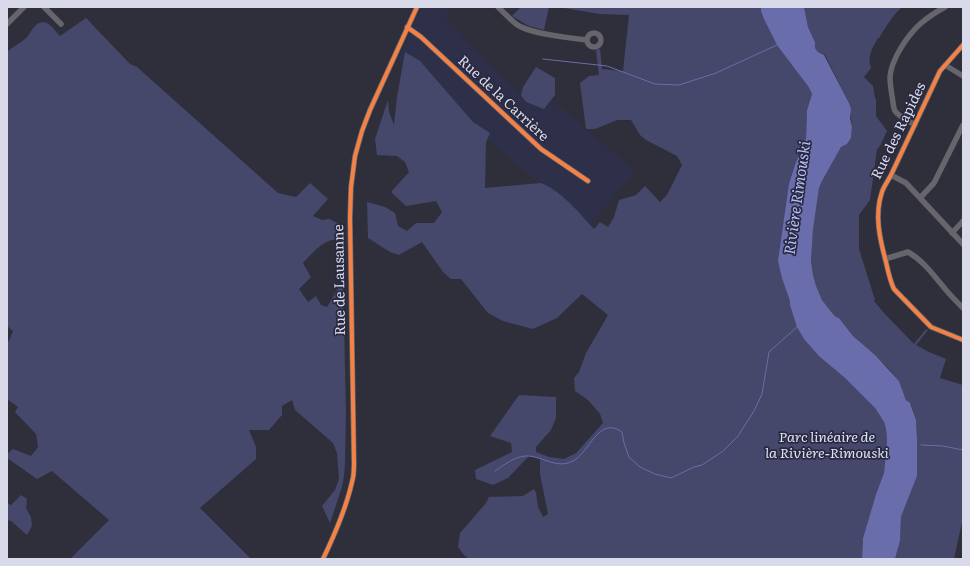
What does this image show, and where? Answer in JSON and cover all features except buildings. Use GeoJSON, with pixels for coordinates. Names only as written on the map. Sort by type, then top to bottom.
{"type":"FeatureCollection","features":[{"type":"Feature","properties":{"kind":"street"},"geometry":{"type":"LineString","coordinates":[[7,24],[24,7]]}},
{"type":"Feature","properties":{"kind":"street"},"geometry":{"type":"LineString","coordinates":[[44,7],[62,24]]}},
{"type":"Feature","properties":{"kind":"street","name":"Rue de Lausanne"},"geometry":{"type":"LineString","coordinates":[[323,559],[335,534],[348,499],[353,480],[350,218],[351,187],[355,156],[370,110],[417,7]]}},
{"type":"Feature","properties":{"kind":"street"},"geometry":{"type":"LineString","coordinates":[[498,7],[517,25],[532,31],[587,40]]}},
{"type":"Feature","properties":{"kind":"street"},"geometry":{"type":"LineString","coordinates":[[915,125],[895,111],[890,87],[890,76],[893,65],[909,36],[919,25],[945,7]]}},
{"type":"Feature","properties":{"kind":"street","name":"Rue de la Carrière"},"geometry":{"type":"LineString","coordinates":[[407,27],[421,37],[541,149],[588,182]]}},
{"type":"Feature","properties":{"kind":"street","name":"Rue des Rapides"},"geometry":{"type":"LineString","coordinates":[[963,45],[940,71],[882,191],[878,211],[880,239],[894,289],[930,326],[963,340]]}},
{"type":"Feature","properties":{"kind":"street"},"geometry":{"type":"LineString","coordinates":[[945,65],[963,76]]}},
{"type":"Feature","properties":{"kind":"street"},"geometry":{"type":"LineString","coordinates":[[920,198],[934,183],[963,124]]}},
{"type":"Feature","properties":{"kind":"street"},"geometry":{"type":"LineString","coordinates":[[891,175],[906,183],[963,244]]}},
{"type":"Feature","properties":{"kind":"street"},"geometry":{"type":"LineString","coordinates":[[952,233],[963,221]]}},
{"type":"Feature","properties":{"kind":"street"},"geometry":{"type":"LineString","coordinates":[[885,259],[908,252],[915,256],[963,308]]}},
{"type":"Feature","properties":{"kind":"shaded area"},"geometry":{"type":"Polygon","coordinates":[[[422,7],[453,7],[445,17],[517,91],[558,105],[635,171],[588,228],[399,58],[422,7]]]}},
{"type":"Feature","properties":{"kind":"green space"},"geometry":{"type":"Polygon","coordinates":[[[521,7],[549,7],[544,30],[529,26],[512,16],[521,7]]]}},
{"type":"Feature","properties":{"kind":"green space"},"geometry":{"type":"Polygon","coordinates":[[[558,7],[763,7],[799,73],[808,86],[812,94],[807,110],[806,138],[793,173],[830,365],[875,408],[884,422],[886,429],[887,440],[884,473],[863,538],[862,559],[469,559],[458,547],[460,533],[486,503],[489,497],[523,496],[534,489],[538,507],[543,517],[548,514],[540,474],[540,459],[529,456],[508,478],[493,485],[476,479],[475,470],[512,452],[511,443],[490,436],[519,395],[556,397],[556,418],[551,430],[536,447],[536,452],[549,457],[564,459],[576,453],[603,423],[600,414],[588,400],[575,391],[574,378],[579,372],[586,353],[608,315],[582,294],[557,318],[533,329],[503,321],[488,313],[461,279],[451,279],[443,272],[422,242],[399,255],[390,252],[368,238],[367,202],[385,207],[395,213],[398,226],[407,231],[416,223],[434,223],[442,212],[436,201],[406,206],[391,192],[409,172],[405,162],[397,156],[377,155],[375,139],[388,100],[389,112],[394,125],[397,97],[405,52],[420,61],[473,122],[490,133],[486,142],[485,188],[541,183],[563,197],[594,229],[600,222],[608,227],[614,217],[619,200],[636,195],[645,186],[660,202],[667,195],[682,165],[677,156],[646,140],[640,135],[631,120],[617,120],[595,129],[586,129],[580,83],[589,76],[599,75],[596,50],[600,49],[602,69],[623,71],[629,15],[600,14],[558,7]]]}},
{"type":"Feature","properties":{"kind":"green space","name":"Parc linéaire de la Rivière-Rimouski"},"geometry":{"type":"Polygon","coordinates":[[[804,7],[902,7],[892,18],[874,45],[870,56],[871,68],[864,77],[873,86],[876,99],[876,116],[887,131],[877,149],[870,200],[859,215],[859,249],[875,300],[874,301],[914,344],[926,329],[928,330],[916,345],[946,359],[940,378],[963,385],[963,518],[954,559],[895,559],[900,541],[901,517],[917,476],[916,420],[911,405],[906,400],[899,381],[886,366],[853,336],[839,318],[833,314],[822,300],[816,287],[811,261],[813,230],[819,188],[841,146],[847,144],[851,138],[852,127],[849,103],[825,55],[818,52],[815,48],[815,42],[808,27],[804,7]]]}},
{"type":"Feature","properties":{"kind":"green space"},"geometry":{"type":"Polygon","coordinates":[[[86,18],[130,64],[137,67],[278,193],[296,197],[310,183],[328,199],[313,216],[322,220],[329,219],[342,225],[342,241],[334,240],[325,243],[316,249],[303,263],[311,277],[299,289],[308,302],[316,296],[321,305],[327,307],[343,280],[346,412],[345,464],[342,487],[330,523],[322,506],[335,490],[339,479],[337,453],[333,443],[295,410],[292,400],[282,406],[282,415],[269,430],[249,430],[256,447],[256,459],[200,508],[251,559],[70,559],[109,520],[52,471],[37,479],[7,458],[7,454],[13,449],[31,456],[38,447],[36,434],[15,412],[18,407],[7,399],[7,339],[9,341],[13,331],[7,326],[7,52],[26,38],[39,23],[46,22],[60,36],[86,18]]]}},
{"type":"Feature","properties":{"kind":"green space"},"geometry":{"type":"Polygon","coordinates":[[[536,67],[555,78],[555,95],[544,109],[526,102],[521,95],[523,87],[536,67]]]}},
{"type":"Feature","properties":{"kind":"green space"},"geometry":{"type":"Polygon","coordinates":[[[21,495],[27,499],[26,508],[31,517],[32,526],[27,535],[11,521],[7,520],[7,503],[11,505],[21,495]]]}},
{"type":"Feature","properties":{"kind":"water","name":"Rivière Rimouski"},"geometry":{"type":"Polygon","coordinates":[[[761,7],[804,7],[808,27],[815,42],[815,48],[818,52],[824,55],[851,109],[851,138],[847,144],[841,147],[819,188],[813,230],[811,261],[816,286],[822,300],[853,336],[875,355],[899,381],[906,400],[910,403],[916,420],[917,476],[901,517],[900,541],[895,559],[862,559],[863,538],[884,473],[887,440],[884,422],[875,408],[845,378],[819,356],[804,339],[797,327],[782,278],[778,261],[789,184],[806,138],[807,110],[812,94],[808,86],[777,45],[764,19],[761,7]]]}},
{"type":"Feature","properties":{"kind":"waterway"},"geometry":{"type":"LineString","coordinates":[[543,59],[607,66],[655,84],[679,85],[716,73],[777,45]]}},
{"type":"Feature","properties":{"kind":"waterway"},"geometry":{"type":"LineString","coordinates":[[495,471],[513,460],[525,456],[531,456],[561,464],[573,461],[579,457],[595,437],[607,428],[614,428],[622,432],[629,457],[640,467],[655,474],[671,478],[694,467],[702,465],[723,451],[738,436],[754,411],[762,394],[769,352],[797,327]]}},
{"type":"Feature","properties":{"kind":"waterway"},"geometry":{"type":"LineString","coordinates":[[921,445],[943,446],[963,450]]}},
{"type":"Feature","properties":{"kind":"cycle path"},"geometry":{"type":"LineString","coordinates":[[323,559],[343,512],[350,492],[354,472],[350,218],[351,187],[355,156],[370,110],[417,7]]}},
{"type":"Feature","properties":{"kind":"cycle path"},"geometry":{"type":"LineString","coordinates":[[407,27],[421,37],[541,149],[588,181]]}},
{"type":"Feature","properties":{"kind":"cycle path"},"geometry":{"type":"LineString","coordinates":[[963,45],[940,71],[883,190],[878,210],[882,245],[889,276],[894,289],[931,327],[963,340]]}}]}
